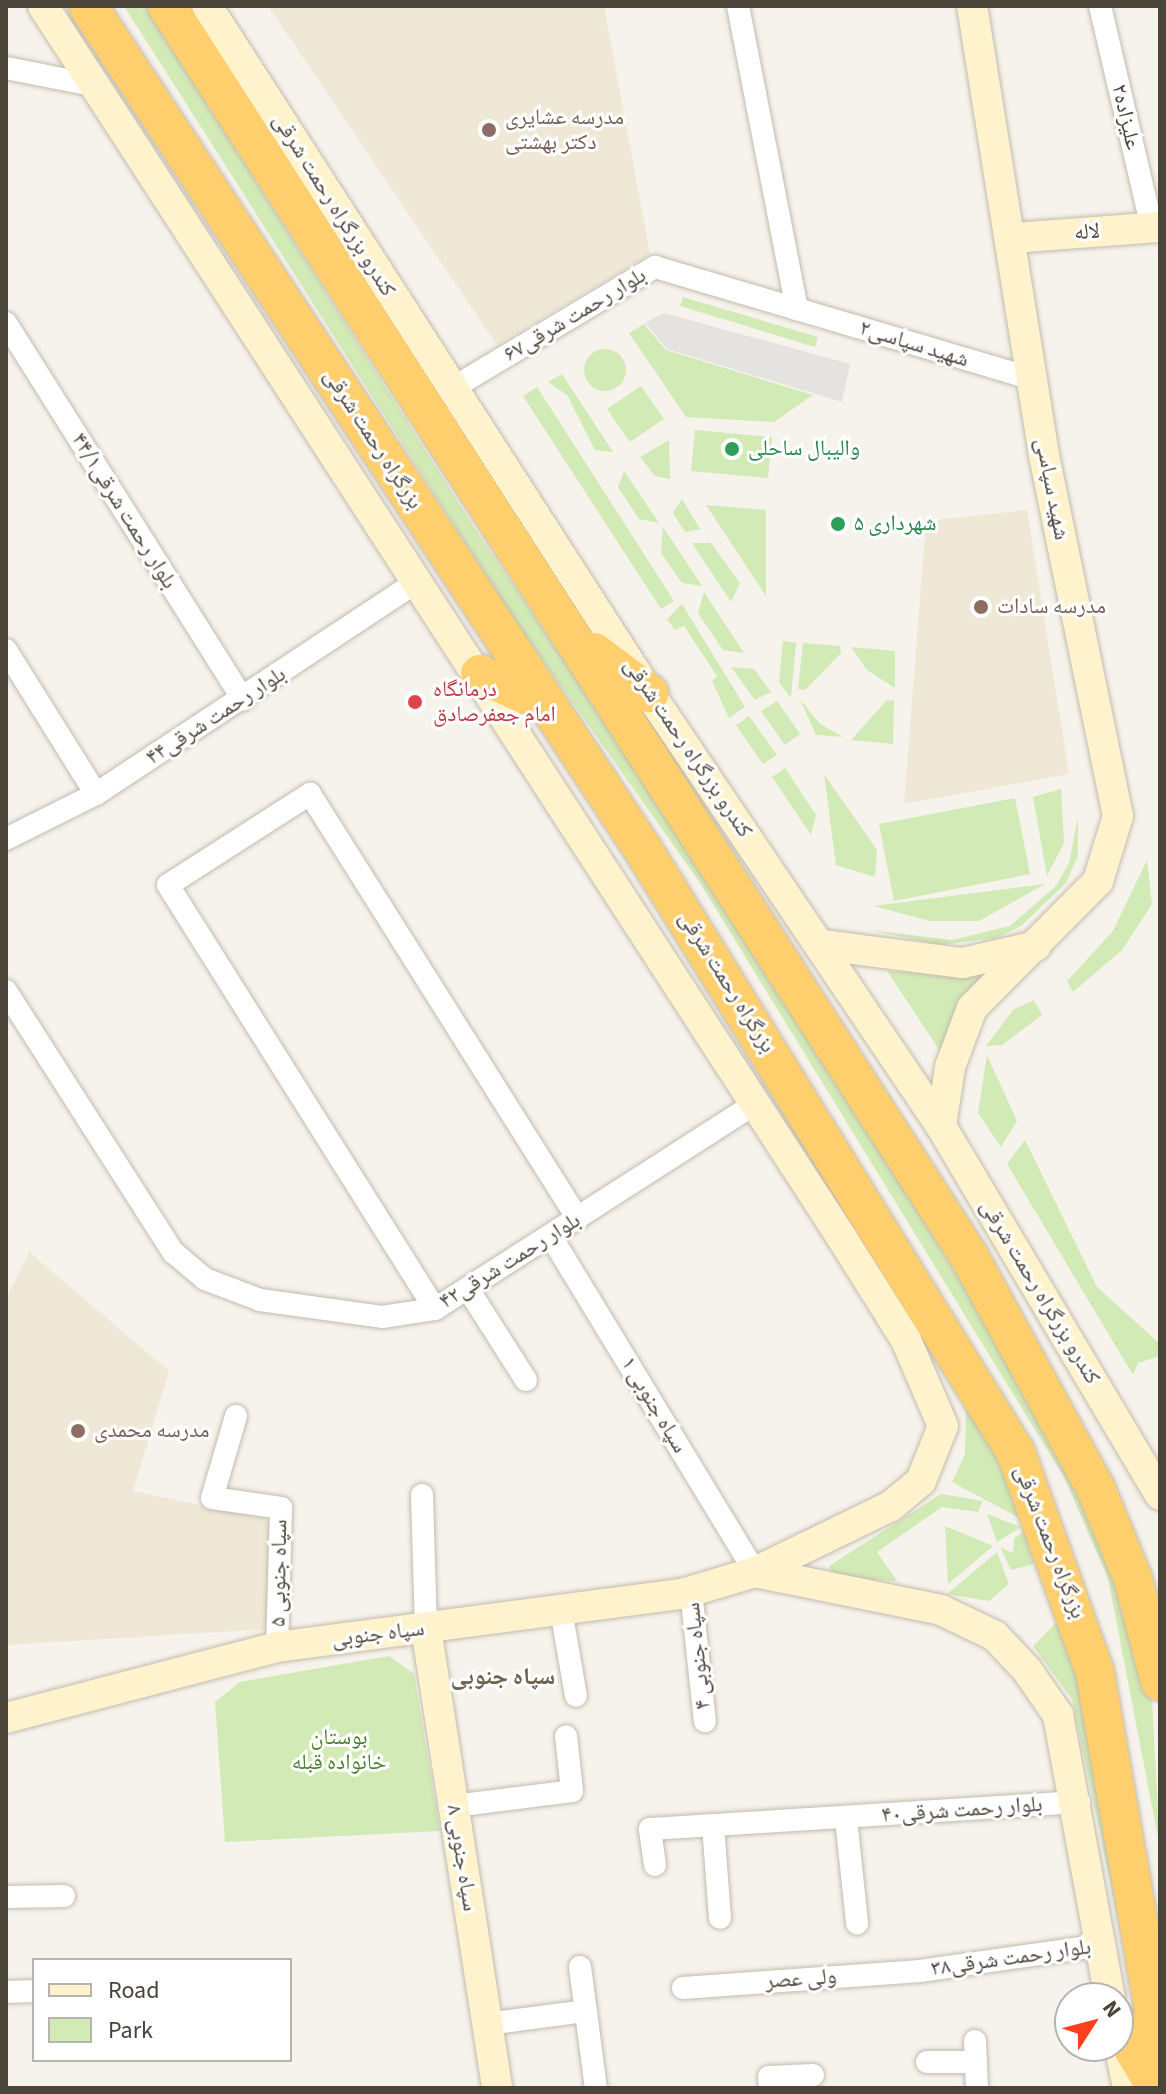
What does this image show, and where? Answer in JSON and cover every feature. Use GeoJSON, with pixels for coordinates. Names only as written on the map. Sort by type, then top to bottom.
{"type":"FeatureCollection","features":[{"type":"Feature","properties":{"kind":"highway","name":"بزرگراه رحمت شرقی"},"geometry":{"type":"LineString","coordinates":[[88,6],[543,703],[651,861],[1016,1453],[1095,1673],[1160,2047]]}},
{"type":"Feature","properties":{"kind":"highway"},"geometry":{"type":"LineString","coordinates":[[167,6],[575,637],[970,1258],[1096,1489],[1133,1579],[1160,1682]]}},
{"type":"Feature","properties":{"kind":"highway"},"geometry":{"type":"LineString","coordinates":[[575,637],[649,693]]}},
{"type":"Feature","properties":{"kind":"highway"},"geometry":{"type":"LineString","coordinates":[[480,674],[543,703]]}},
{"type":"Feature","properties":{"kind":"highway"},"geometry":{"type":"LineString","coordinates":[[1134,2050],[1156,2088]]}},
{"type":"Feature","properties":{"kind":"main road"},"geometry":{"type":"LineString","coordinates":[[43,6],[98,86],[756,1103]]}},
{"type":"Feature","properties":{"kind":"main road","name":"کندرو بزرگراه رحمت شرقی"},"geometry":{"type":"LineString","coordinates":[[207,6],[649,693],[822,945],[941,1126],[1160,1495]]}},
{"type":"Feature","properties":{"kind":"main road","name":"شهید سپاسی"},"geometry":{"type":"LineString","coordinates":[[941,1126],[961,1027],[1098,881],[1118,816],[1032,379],[1013,238],[972,6]]}},
{"type":"Feature","properties":{"kind":"main road","name":"لاله"},"geometry":{"type":"LineString","coordinates":[[1013,238],[1156,228]]}},
{"type":"Feature","properties":{"kind":"main road"},"geometry":{"type":"LineString","coordinates":[[822,945],[963,963],[1038,945]]}},
{"type":"Feature","properties":{"kind":"main road","name":"سپاه جنوبی"},"geometry":{"type":"LineString","coordinates":[[6,1718],[277,1647],[691,1591],[755,1572],[891,1506],[921,1481],[943,1426],[906,1340],[756,1103]]}},
{"type":"Feature","properties":{"kind":"main road"},"geometry":{"type":"LineString","coordinates":[[1119,1425],[1160,1460]]}},
{"type":"Feature","properties":{"kind":"main road","name":"سپاه جنوبی"},"geometry":{"type":"LineString","coordinates":[[755,1572],[941,1610],[995,1636],[1058,1715],[1079,1802]]}},
{"type":"Feature","properties":{"kind":"main road","name":"۸ سپاه جنوبی"},"geometry":{"type":"LineString","coordinates":[[426,1628],[497,2088]]}},
{"type":"Feature","properties":{"kind":"main road"},"geometry":{"type":"LineString","coordinates":[[1079,1802],[1108,1982]]}},
{"type":"Feature","properties":{"kind":"main road"},"geometry":{"type":"LineString","coordinates":[[1123,2062],[1128,2088]]}},
{"type":"Feature","properties":{"kind":"street"},"geometry":{"type":"LineString","coordinates":[[738,6],[797,309]]}},
{"type":"Feature","properties":{"kind":"street","name":"علیزاده۲"},"geometry":{"type":"LineString","coordinates":[[1100,6],[1156,228]]}},
{"type":"Feature","properties":{"kind":"street"},"geometry":{"type":"LineString","coordinates":[[6,68],[98,86]]}},
{"type":"Feature","properties":{"kind":"street","name":"بلوار رحمت شرقی۶۷"},"geometry":{"type":"LineString","coordinates":[[451,389],[655,267],[797,309]]}},
{"type":"Feature","properties":{"kind":"street","name":"شهید سپاسی۲"},"geometry":{"type":"LineString","coordinates":[[797,309],[1032,379]]}},
{"type":"Feature","properties":{"kind":"street","name":"بلوار رحمت شرقی۴۴/۱"},"geometry":{"type":"LineString","coordinates":[[6,323],[243,700]]}},
{"type":"Feature","properties":{"kind":"street","name":"۴۴بلوار رحمت شرقی"},"geometry":{"type":"LineString","coordinates":[[6,839],[96,794],[243,700],[418,581]]}},
{"type":"Feature","properties":{"kind":"street"},"geometry":{"type":"LineString","coordinates":[[6,650],[96,794]]}},
{"type":"Feature","properties":{"kind":"street"},"geometry":{"type":"LineString","coordinates":[[435,1309],[168,885],[297,802],[310,794],[578,1219]]}},
{"type":"Feature","properties":{"kind":"street","name":"بلوار رحمت شرقی۴۲"},"geometry":{"type":"LineString","coordinates":[[6,991],[173,1252],[205,1279],[260,1300],[382,1317],[435,1309],[552,1238],[756,1103]]}},
{"type":"Feature","properties":{"kind":"street","name":"۱ سپاه جنوبی"},"geometry":{"type":"LineString","coordinates":[[552,1238],[755,1572]]}},
{"type":"Feature","properties":{"kind":"street"},"geometry":{"type":"LineString","coordinates":[[468,1289],[526,1380]]}},
{"type":"Feature","properties":{"kind":"street","name":"۵ سپاه جنوبی"},"geometry":{"type":"LineString","coordinates":[[236,1416],[212,1498],[281,1508],[277,1647]]}},
{"type":"Feature","properties":{"kind":"street"},"geometry":{"type":"LineString","coordinates":[[422,1495],[426,1628]]}},
{"type":"Feature","properties":{"kind":"street","name":"۴ سپاه جنوبی"},"geometry":{"type":"LineString","coordinates":[[691,1591],[705,1721]]}},
{"type":"Feature","properties":{"kind":"street"},"geometry":{"type":"LineString","coordinates":[[561,1610],[576,1696]]}},
{"type":"Feature","properties":{"kind":"street"},"geometry":{"type":"LineString","coordinates":[[454,1806],[572,1791],[566,1736]]}},
{"type":"Feature","properties":{"kind":"street","name":"بلوار رحمت شرقی۴۰"},"geometry":{"type":"LineString","coordinates":[[655,1865],[650,1829],[1079,1802]]}},
{"type":"Feature","properties":{"kind":"street"},"geometry":{"type":"LineString","coordinates":[[846,1818],[857,1923]]}},
{"type":"Feature","properties":{"kind":"street"},"geometry":{"type":"LineString","coordinates":[[713,1825],[720,1918]]}},
{"type":"Feature","properties":{"kind":"street"},"geometry":{"type":"LineString","coordinates":[[6,1897],[64,1896]]}},
{"type":"Feature","properties":{"kind":"street","name":"بلوار رحمت شرقی۳۸"},"geometry":{"type":"LineString","coordinates":[[920,1971],[1103,1945]]}},
{"type":"Feature","properties":{"kind":"street"},"geometry":{"type":"LineString","coordinates":[[580,1967],[596,2088]]}},
{"type":"Feature","properties":{"kind":"street","name":"ولی عصر"},"geometry":{"type":"LineString","coordinates":[[683,1988],[920,1971]]}},
{"type":"Feature","properties":{"kind":"street"},"geometry":{"type":"LineString","coordinates":[[6,1992],[32,1991]]}},
{"type":"Feature","properties":{"kind":"street"},"geometry":{"type":"LineString","coordinates":[[487,2024],[586,2011]]}},
{"type":"Feature","properties":{"kind":"street"},"geometry":{"type":"LineString","coordinates":[[927,2062],[975,2052],[977,2088]]}},
{"type":"Feature","properties":{"kind":"street"},"geometry":{"type":"LineString","coordinates":[[770,2088],[769,2077],[813,2075]]}},
{"type":"Feature","properties":{"kind":"shaded area","name":"مدرسه عشایری دکتر بهشتی"},"geometry":{"type":"Polygon","coordinates":[[[268,6],[604,6],[650,254],[497,345],[268,6]]]}},
{"type":"Feature","properties":{"kind":"shaded area"},"geometry":{"type":"Polygon","coordinates":[[[664,313],[850,364],[842,402],[667,349],[645,323],[664,313]]]}},
{"type":"Feature","properties":{"kind":"shaded area","name":"مدرسه سادات"},"geometry":{"type":"Polygon","coordinates":[[[1027,510],[1069,774],[904,804],[926,521],[1027,510]]]}},
{"type":"Feature","properties":{"kind":"shaded area","name":"مدرسه محمدی"},"geometry":{"type":"Polygon","coordinates":[[[29,1252],[169,1371],[133,1491],[265,1519],[272,1529],[269,1629],[6,1645],[6,1299],[29,1252]]]}},
{"type":"Feature","properties":{"kind":"green space"},"geometry":{"type":"Polygon","coordinates":[[[124,6],[145,6],[472,524],[752,939],[1072,1464],[1126,1593],[1152,1700],[1160,1848],[1108,1578],[1064,1477],[700,883],[515,621],[124,6]]]}},
{"type":"Feature","properties":{"kind":"green space"},"geometry":{"type":"Polygon","coordinates":[[[683,297],[818,337],[815,347],[680,306],[683,297]]]}},
{"type":"Feature","properties":{"kind":"green space"},"geometry":{"type":"Polygon","coordinates":[[[644,324],[666,350],[813,395],[774,422],[686,417],[629,333],[644,324]]]}},
{"type":"Feature","properties":{"kind":"green space"},"geometry":{"type":"Polygon","coordinates":[[[605,349],[620,355],[626,370],[620,385],[605,391],[590,385],[584,370],[590,355],[605,349]]]}},
{"type":"Feature","properties":{"kind":"green space"},"geometry":{"type":"Polygon","coordinates":[[[562,374],[613,452],[595,450],[567,395],[548,382],[562,374]]]}},
{"type":"Feature","properties":{"kind":"green space"},"geometry":{"type":"Polygon","coordinates":[[[641,386],[664,419],[630,442],[607,409],[641,386]]]}},
{"type":"Feature","properties":{"kind":"green space"},"geometry":{"type":"Polygon","coordinates":[[[537,387],[674,601],[661,609],[523,396],[537,387]]]}},
{"type":"Feature","properties":{"kind":"green space","name":"والیبال ساحلی"},"geometry":{"type":"Polygon","coordinates":[[[695,430],[772,437],[768,478],[691,471],[695,430]]]}},
{"type":"Feature","properties":{"kind":"green space"},"geometry":{"type":"Polygon","coordinates":[[[669,440],[670,479],[655,476],[640,457],[669,440]]]}},
{"type":"Feature","properties":{"kind":"green space"},"geometry":{"type":"Polygon","coordinates":[[[624,471],[659,523],[639,519],[618,487],[624,471]]]}},
{"type":"Feature","properties":{"kind":"green space"},"geometry":{"type":"Polygon","coordinates":[[[682,499],[700,529],[685,532],[673,513],[682,499]]]}},
{"type":"Feature","properties":{"kind":"green space"},"geometry":{"type":"Polygon","coordinates":[[[706,505],[766,510],[766,596],[706,505]]]}},
{"type":"Feature","properties":{"kind":"green space"},"geometry":{"type":"Polygon","coordinates":[[[663,527],[702,586],[682,583],[661,553],[663,527]]]}},
{"type":"Feature","properties":{"kind":"green space"},"geometry":{"type":"Polygon","coordinates":[[[692,543],[711,543],[740,583],[731,602],[692,543]]]}},
{"type":"Feature","properties":{"kind":"green space"},"geometry":{"type":"Polygon","coordinates":[[[704,592],[744,653],[723,650],[698,613],[704,592]]]}},
{"type":"Feature","properties":{"kind":"green space"},"geometry":{"type":"Polygon","coordinates":[[[682,604],[745,707],[729,718],[712,681],[717,676],[684,626],[675,630],[667,619],[682,604]]]}},
{"type":"Feature","properties":{"kind":"green space"},"geometry":{"type":"Polygon","coordinates":[[[783,641],[796,643],[791,698],[779,682],[783,641]]]}},
{"type":"Feature","properties":{"kind":"green space"},"geometry":{"type":"Polygon","coordinates":[[[803,643],[840,646],[841,653],[805,690],[798,689],[803,643]]]}},
{"type":"Feature","properties":{"kind":"green space"},"geometry":{"type":"Polygon","coordinates":[[[851,647],[895,651],[895,688],[867,670],[851,647]]]}},
{"type":"Feature","properties":{"kind":"green space"},"geometry":{"type":"Polygon","coordinates":[[[731,667],[754,669],[771,692],[755,700],[731,667]]]}},
{"type":"Feature","properties":{"kind":"green space"},"geometry":{"type":"Polygon","coordinates":[[[800,699],[819,723],[843,737],[816,735],[800,699]]]}},
{"type":"Feature","properties":{"kind":"green space"},"geometry":{"type":"Polygon","coordinates":[[[887,700],[894,701],[893,744],[851,740],[887,700]]]}},
{"type":"Feature","properties":{"kind":"green space"},"geometry":{"type":"Polygon","coordinates":[[[777,701],[800,734],[785,745],[761,711],[777,701]]]}},
{"type":"Feature","properties":{"kind":"green space"},"geometry":{"type":"Polygon","coordinates":[[[749,716],[777,755],[763,764],[736,725],[749,716]]]}},
{"type":"Feature","properties":{"kind":"green space"},"geometry":{"type":"Polygon","coordinates":[[[785,768],[816,815],[811,835],[772,777],[785,768]]]}},
{"type":"Feature","properties":{"kind":"green space"},"geometry":{"type":"Polygon","coordinates":[[[824,774],[877,850],[875,877],[836,865],[824,774]]]}},
{"type":"Feature","properties":{"kind":"green space"},"geometry":{"type":"Polygon","coordinates":[[[1061,789],[1064,843],[1047,876],[1033,797],[1061,789]]]}},
{"type":"Feature","properties":{"kind":"green space"},"geometry":{"type":"Polygon","coordinates":[[[1015,798],[1030,874],[894,901],[879,824],[1015,798]]]}},
{"type":"Feature","properties":{"kind":"green space"},"geometry":{"type":"Polygon","coordinates":[[[1078,817],[1078,856],[1066,883],[1021,926],[996,938],[940,945],[870,930],[952,940],[1010,926],[1056,886],[1069,863],[1078,817]]]}},
{"type":"Feature","properties":{"kind":"green space"},"geometry":{"type":"Polygon","coordinates":[[[1147,860],[1152,904],[1122,950],[1073,992],[1067,981],[1113,931],[1147,860]]]}},
{"type":"Feature","properties":{"kind":"green space"},"geometry":{"type":"Polygon","coordinates":[[[1045,884],[979,921],[930,921],[873,906],[1045,884]]]}},
{"type":"Feature","properties":{"kind":"green space"},"geometry":{"type":"Polygon","coordinates":[[[887,971],[982,977],[942,1054],[887,971]]]}},
{"type":"Feature","properties":{"kind":"green space"},"geometry":{"type":"Polygon","coordinates":[[[1034,1000],[1042,1015],[1002,1045],[986,1046],[1013,1010],[1034,1000]]]}},
{"type":"Feature","properties":{"kind":"green space"},"geometry":{"type":"Polygon","coordinates":[[[987,1055],[1017,1121],[1001,1147],[978,1113],[987,1055]]]}},
{"type":"Feature","properties":{"kind":"green space"},"geometry":{"type":"Polygon","coordinates":[[[1025,1140],[1097,1287],[1160,1344],[1160,1356],[1138,1363],[1133,1375],[1007,1164],[1025,1140]]]}},
{"type":"Feature","properties":{"kind":"green space"},"geometry":{"type":"Polygon","coordinates":[[[966,1403],[992,1437],[1029,1523],[952,1482],[965,1454],[966,1403]]]}},
{"type":"Feature","properties":{"kind":"green space"},"geometry":{"type":"Polygon","coordinates":[[[941,1494],[983,1501],[978,1512],[942,1507],[877,1552],[897,1581],[835,1578],[829,1566],[941,1494]]]}},
{"type":"Feature","properties":{"kind":"green space"},"geometry":{"type":"Polygon","coordinates":[[[987,1514],[1021,1527],[997,1542],[987,1514]]]}},
{"type":"Feature","properties":{"kind":"green space"},"geometry":{"type":"Polygon","coordinates":[[[945,1526],[993,1546],[948,1584],[945,1526]]]}},
{"type":"Feature","properties":{"kind":"green space"},"geometry":{"type":"Polygon","coordinates":[[[1024,1532],[1034,1564],[1011,1570],[1000,1547],[1013,1553],[1014,1538],[1024,1532]]]}},
{"type":"Feature","properties":{"kind":"green space"},"geometry":{"type":"Polygon","coordinates":[[[997,1552],[1009,1584],[989,1601],[947,1594],[997,1552]]]}},
{"type":"Feature","properties":{"kind":"green space"},"geometry":{"type":"Polygon","coordinates":[[[1068,1611],[1131,1982],[1072,1699],[1033,1646],[1068,1611]]]}},
{"type":"Feature","properties":{"kind":"green space","name":"بوستان خانواده قبله"},"geometry":{"type":"Polygon","coordinates":[[[389,1656],[414,1674],[440,1831],[225,1842],[215,1702],[240,1682],[389,1656]]]}},
{"type":"Feature","properties":{"kind":"place","name":"مدرسه عشایری دکتر بهشتی"},"geometry":{"type":"Point","coordinates":[489,130]}},
{"type":"Feature","properties":{"kind":"place","name":"والیبال ساحلی"},"geometry":{"type":"Point","coordinates":[732,449]}},
{"type":"Feature","properties":{"kind":"place","name":"شهرداری ۵"},"geometry":{"type":"Point","coordinates":[838,524]}},
{"type":"Feature","properties":{"kind":"place","name":"مدرسه سادات"},"geometry":{"type":"Point","coordinates":[981,607]}},
{"type":"Feature","properties":{"kind":"place","name":"درمانگاه امام جعفرصادق"},"geometry":{"type":"Point","coordinates":[415,702]}},
{"type":"Feature","properties":{"kind":"place","name":"مدرسه محمدی"},"geometry":{"type":"Point","coordinates":[78,1431]}},
{"type":"Feature","properties":{"kind":"district","name":"سپاه جنوبی"},"geometry":{"type":"Point","coordinates":[503,1677]}}]}
